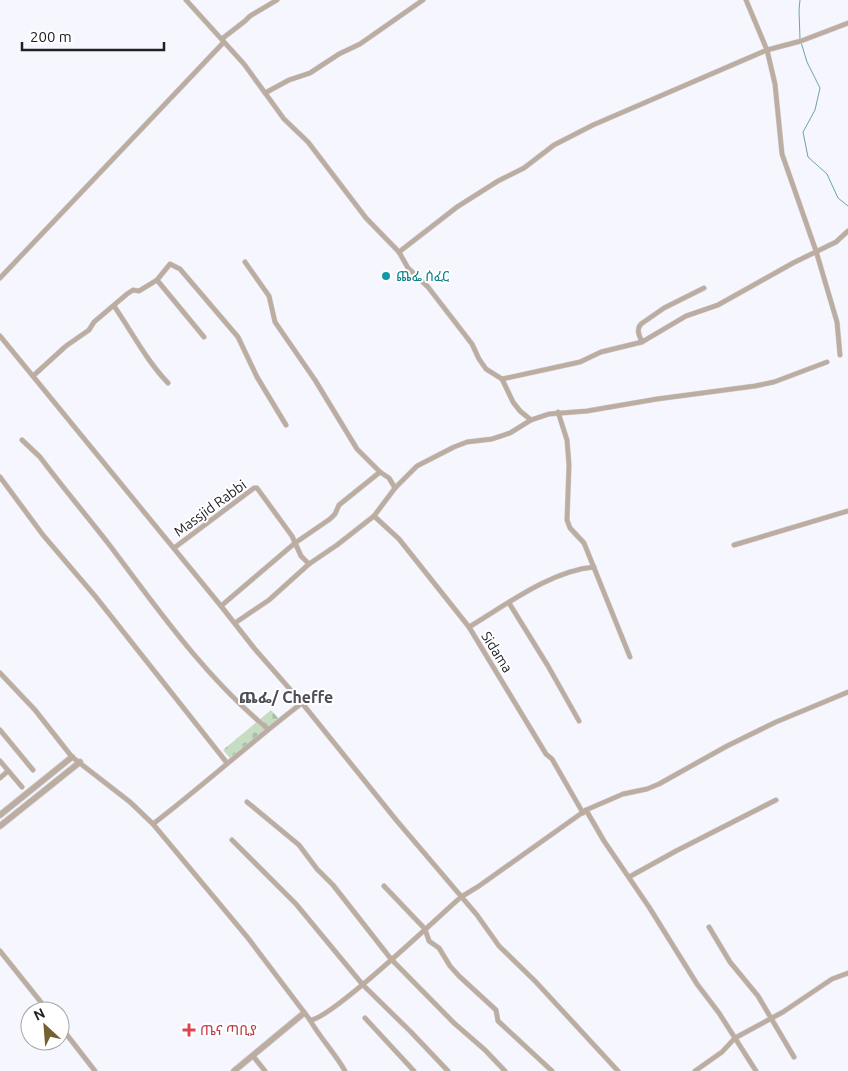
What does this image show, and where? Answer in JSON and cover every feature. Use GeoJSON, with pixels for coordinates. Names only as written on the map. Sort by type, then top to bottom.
{"type":"FeatureCollection","features":[{"type":"Feature","properties":{"kind":"street"},"geometry":{"type":"LineString","coordinates":[[186,0],[244,64],[284,120],[308,142],[366,218],[399,252],[408,268],[428,286],[472,344],[479,359],[486,368],[502,379],[513,402],[531,420]]}},
{"type":"Feature","properties":{"kind":"street"},"geometry":{"type":"LineString","coordinates":[[0,278],[223,43],[223,38],[226,34],[250,16],[277,0]]}},
{"type":"Feature","properties":{"kind":"street"},"geometry":{"type":"LineString","coordinates":[[265,93],[289,80],[310,73],[339,54],[360,44],[423,0]]}},
{"type":"Feature","properties":{"kind":"street"},"geometry":{"type":"LineString","coordinates":[[746,0],[767,50],[774,84],[782,154],[816,251],[837,322],[840,355]]}},
{"type":"Feature","properties":{"kind":"street"},"geometry":{"type":"LineString","coordinates":[[399,252],[457,206],[498,181],[524,168],[559,142],[592,125],[767,50],[801,42],[848,23]]}},
{"type":"Feature","properties":{"kind":"street"},"geometry":{"type":"LineString","coordinates":[[502,379],[580,362],[601,352],[642,342],[686,316],[718,305],[836,242],[848,231]]}},
{"type":"Feature","properties":{"kind":"street"},"geometry":{"type":"LineString","coordinates":[[245,262],[269,296],[275,322],[315,380],[339,422],[357,449],[380,472],[389,478],[395,488]]}},
{"type":"Feature","properties":{"kind":"street"},"geometry":{"type":"LineString","coordinates":[[33,376],[66,346],[89,330],[94,322],[133,290],[139,290],[157,280],[170,264],[180,269],[238,336],[257,378],[286,425]]}},
{"type":"Feature","properties":{"kind":"street"},"geometry":{"type":"LineString","coordinates":[[157,280],[204,337]]}},
{"type":"Feature","properties":{"kind":"street"},"geometry":{"type":"LineString","coordinates":[[642,342],[638,332],[641,324],[664,308],[704,288]]}},
{"type":"Feature","properties":{"kind":"street"},"geometry":{"type":"LineString","coordinates":[[114,306],[142,351],[168,383]]}},
{"type":"Feature","properties":{"kind":"street"},"geometry":{"type":"LineString","coordinates":[[0,336],[254,648],[302,703],[461,897],[499,946],[535,981],[618,1071]]}},
{"type":"Feature","properties":{"kind":"street"},"geometry":{"type":"LineString","coordinates":[[235,623],[268,600],[309,564],[374,516],[395,488],[417,466],[454,447],[467,442],[492,439],[510,433],[531,420],[549,414],[587,411],[664,398],[755,386],[774,382],[826,362]]}},
{"type":"Feature","properties":{"kind":"street"},"geometry":{"type":"LineString","coordinates":[[558,412],[567,440],[570,466],[567,520],[570,528],[584,543],[630,657]]}},
{"type":"Feature","properties":{"kind":"street"},"geometry":{"type":"LineString","coordinates":[[22,440],[40,457],[162,616],[209,671],[250,714],[268,729]]}},
{"type":"Feature","properties":{"kind":"street"},"geometry":{"type":"LineString","coordinates":[[221,606],[295,543],[330,519],[335,514],[339,505],[380,472]]}},
{"type":"Feature","properties":{"kind":"street"},"geometry":{"type":"LineString","coordinates":[[0,477],[43,535],[95,596],[227,762]]}},
{"type":"Feature","properties":{"kind":"street","name":"Massjid Rabbi"},"geometry":{"type":"LineString","coordinates":[[174,548],[254,488],[257,488],[274,514],[292,536],[301,556],[309,564]]}},
{"type":"Feature","properties":{"kind":"street"},"geometry":{"type":"LineString","coordinates":[[734,545],[848,511]]}},
{"type":"Feature","properties":{"kind":"street","name":"Sidama"},"geometry":{"type":"LineString","coordinates":[[374,516],[398,539],[469,627],[546,754],[552,759],[584,811],[675,946],[697,984],[719,1012],[756,1071]]}},
{"type":"Feature","properties":{"kind":"street"},"geometry":{"type":"LineString","coordinates":[[469,627],[523,594],[576,569],[594,567]]}},
{"type":"Feature","properties":{"kind":"street"},"geometry":{"type":"LineString","coordinates":[[509,603],[579,720]]}},
{"type":"Feature","properties":{"kind":"street"},"geometry":{"type":"LineString","coordinates":[[0,673],[35,710],[72,757],[130,802],[153,824],[248,938],[310,1020],[318,1035],[345,1071]]}},
{"type":"Feature","properties":{"kind":"street"},"geometry":{"type":"LineString","coordinates":[[310,1020],[315,1020],[330,1011],[363,985],[461,897],[480,886],[584,811],[623,794],[648,789],[776,722],[848,692]]}},
{"type":"Feature","properties":{"kind":"street"},"geometry":{"type":"LineString","coordinates":[[153,824],[302,703]]}},
{"type":"Feature","properties":{"kind":"street"},"geometry":{"type":"LineString","coordinates":[[0,730],[33,770]]}},
{"type":"Feature","properties":{"kind":"street"},"geometry":{"type":"LineString","coordinates":[[0,815],[72,757]]}},
{"type":"Feature","properties":{"kind":"street"},"geometry":{"type":"LineString","coordinates":[[0,761],[22,787]]}},
{"type":"Feature","properties":{"kind":"street"},"geometry":{"type":"LineString","coordinates":[[0,826],[80,762]]}},
{"type":"Feature","properties":{"kind":"street"},"geometry":{"type":"LineString","coordinates":[[0,778],[8,771]]}},
{"type":"Feature","properties":{"kind":"street"},"geometry":{"type":"LineString","coordinates":[[629,877],[776,800]]}},
{"type":"Feature","properties":{"kind":"street"},"geometry":{"type":"LineString","coordinates":[[246,802],[300,845],[317,869],[333,885],[391,959],[454,1023],[485,1050],[505,1071]]}},
{"type":"Feature","properties":{"kind":"street"},"geometry":{"type":"LineString","coordinates":[[232,840],[296,904],[363,985],[410,1030],[448,1071]]}},
{"type":"Feature","properties":{"kind":"street"},"geometry":{"type":"LineString","coordinates":[[384,886],[424,929],[429,940],[439,948],[450,966],[496,1010],[498,1021],[552,1071]]}},
{"type":"Feature","properties":{"kind":"street"},"geometry":{"type":"LineString","coordinates":[[709,927],[730,962],[758,996],[772,1017],[794,1057]]}},
{"type":"Feature","properties":{"kind":"street"},"geometry":{"type":"LineString","coordinates":[[0,951],[40,1001]]}},
{"type":"Feature","properties":{"kind":"street"},"geometry":{"type":"LineString","coordinates":[[695,1071],[722,1052],[735,1038],[832,979],[848,973]]}},
{"type":"Feature","properties":{"kind":"street"},"geometry":{"type":"LineString","coordinates":[[234,1071],[304,1013]]}},
{"type":"Feature","properties":{"kind":"street"},"geometry":{"type":"LineString","coordinates":[[365,1018],[414,1071]]}},
{"type":"Feature","properties":{"kind":"street"},"geometry":{"type":"LineString","coordinates":[[70,1039],[95,1071]]}},
{"type":"Feature","properties":{"kind":"street"},"geometry":{"type":"LineString","coordinates":[[253,1056],[265,1071]]}},
{"type":"Feature","properties":{"kind":"green space"},"geometry":{"type":"Polygon","coordinates":[[[271,710],[279,719],[230,758],[223,750],[271,710]]]}},
{"type":"Feature","properties":{"kind":"waterway"},"geometry":{"type":"LineString","coordinates":[[800,0],[800,39],[807,62],[820,88],[815,110],[803,132],[808,157],[827,174],[838,198],[848,206]]}},
{"type":"Feature","properties":{"kind":"place","name":"ጨፌ ሰፈር"},"geometry":{"type":"Point","coordinates":[386,276]}},
{"type":"Feature","properties":{"kind":"place","name":"ጤና ጣቢያ"},"geometry":{"type":"Point","coordinates":[189,1030]}},
{"type":"Feature","properties":{"kind":"district","name":"ጨፌ/ Cheffe"},"geometry":{"type":"Point","coordinates":[286,697]}}]}
